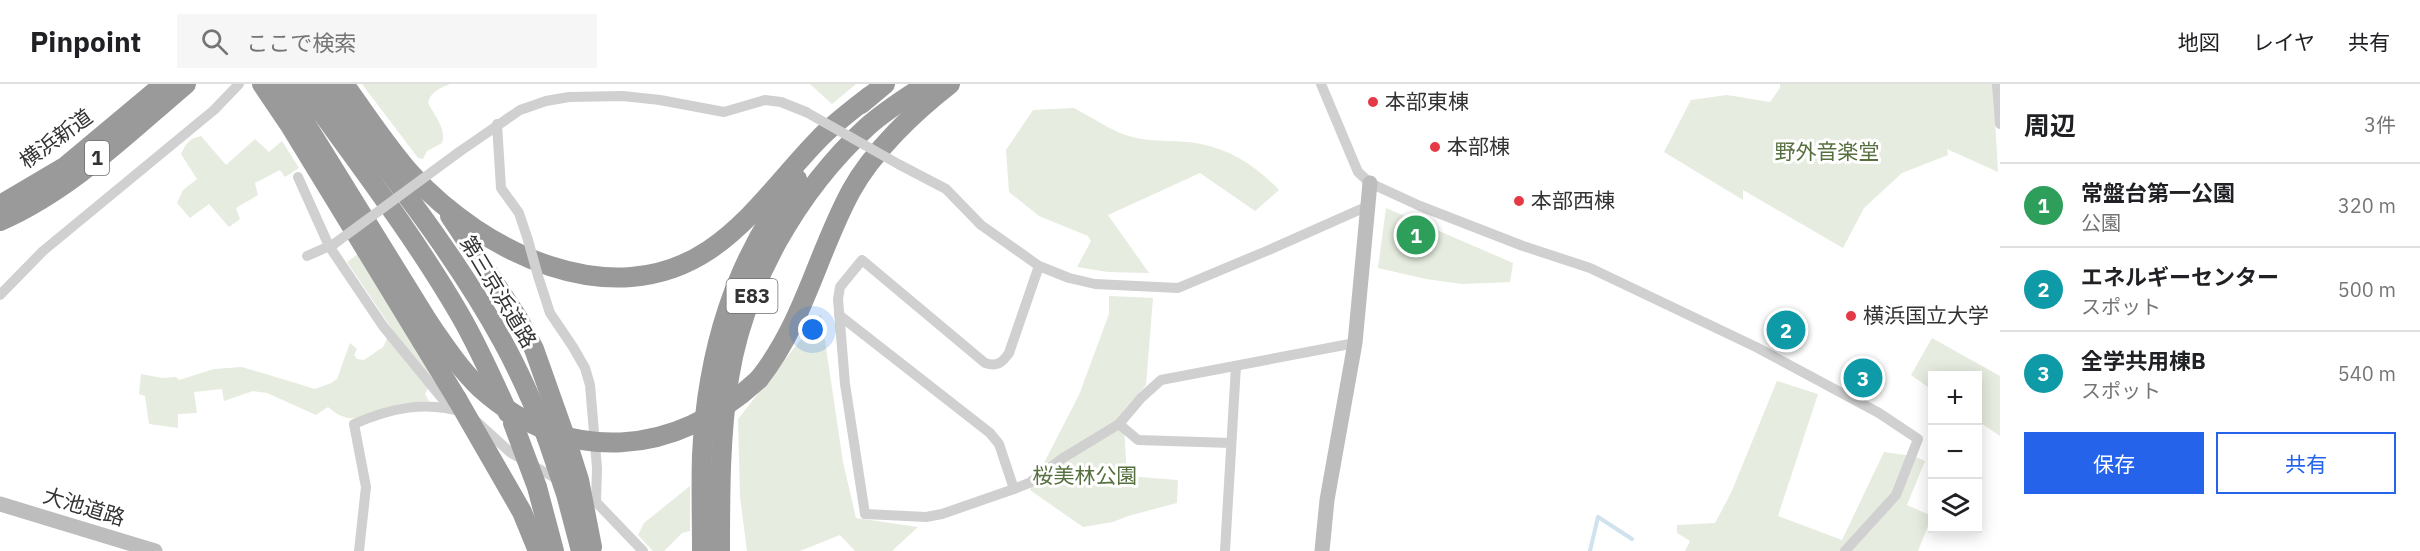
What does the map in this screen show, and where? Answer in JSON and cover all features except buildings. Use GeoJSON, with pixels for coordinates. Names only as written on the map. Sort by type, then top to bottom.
{"type":"FeatureCollection","features":[{"type":"Feature","properties":{"kind":"highway","name":"横浜新道"},"geometry":{"type":"LineString","coordinates":[[0,206],[66,166],[164,84]]}},
{"type":"Feature","properties":{"kind":"highway","name":"横浜新道"},"geometry":{"type":"LineString","coordinates":[[0,221],[18,213],[73,178],[186,84]]}},
{"type":"Feature","properties":{"kind":"highway"},"geometry":{"type":"LineString","coordinates":[[262,84],[297,124],[429,323],[455,360],[478,386],[498,403],[534,425],[580,439],[626,442],[676,432],[717,413],[759,379],[776,357],[793,327],[834,226],[852,189],[872,160],[918,111],[950,84]]}},
{"type":"Feature","properties":{"kind":"highway"},"geometry":{"type":"LineString","coordinates":[[280,84],[297,124],[454,404],[522,512],[538,551]]}},
{"type":"Feature","properties":{"kind":"highway","name":"第三京浜道路"},"geometry":{"type":"LineString","coordinates":[[301,84],[332,91],[467,283],[508,351],[529,393],[547,438],[581,551]]}},
{"type":"Feature","properties":{"kind":"highway","name":"E83"},"geometry":{"type":"LineString","coordinates":[[720,551],[722,440],[729,377],[738,336],[753,293],[775,247],[804,200],[834,161],[869,126],[927,84]]}},
{"type":"Feature","properties":{"kind":"highway"},"geometry":{"type":"LineString","coordinates":[[332,91],[429,192],[461,218],[518,253],[574,273],[604,278],[660,271],[686,263],[709,250],[734,231],[764,201],[819,139],[877,90]]}},
{"type":"Feature","properties":{"kind":"highway","name":"E83"},"geometry":{"type":"LineString","coordinates":[[702,551],[704,429],[715,350],[732,293],[753,250],[794,182],[827,139],[877,90]]}},
{"type":"Feature","properties":{"kind":"highway","name":"第三京浜道路"},"geometry":{"type":"LineString","coordinates":[[332,91],[420,250],[482,355],[513,423],[537,487],[554,551]]}},
{"type":"Feature","properties":{"kind":"highway"},"geometry":{"type":"LineString","coordinates":[[450,216],[512,309],[534,349],[579,480],[593,551]]}},
{"type":"Feature","properties":{"kind":"street"},"geometry":{"type":"LineString","coordinates":[[0,295],[43,251],[214,110],[239,84]]}},
{"type":"Feature","properties":{"kind":"street"},"geometry":{"type":"LineString","coordinates":[[1321,84],[1359,172],[1370,183],[1420,206],[1523,246],[1590,268],[1756,347],[1879,413],[1918,439],[1896,495],[1845,551]]}},
{"type":"Feature","properties":{"kind":"street"},"geometry":{"type":"LineString","coordinates":[[1997,84],[2000,124]]}},
{"type":"Feature","properties":{"kind":"street"},"geometry":{"type":"LineString","coordinates":[[307,256],[332,245],[497,124],[520,110],[546,100],[580,97],[623,96],[660,100],[724,112],[765,100],[781,102],[806,112],[946,189],[981,225],[1039,266],[1069,278],[1095,284],[1178,288],[1368,206]]}},
{"type":"Feature","properties":{"kind":"street"},"geometry":{"type":"LineString","coordinates":[[497,124],[501,188],[519,213],[550,313],[573,347],[585,369],[590,385],[597,468],[596,502]]}},
{"type":"Feature","properties":{"kind":"street"},"geometry":{"type":"LineString","coordinates":[[298,177],[332,245],[383,326],[454,404],[469,414],[511,453],[596,502],[643,551]]}},
{"type":"Feature","properties":{"kind":"street"},"geometry":{"type":"LineString","coordinates":[[1322,551],[1328,500],[1355,343],[1370,183]]}},
{"type":"Feature","properties":{"kind":"street"},"geometry":{"type":"LineString","coordinates":[[1039,266],[1009,354],[1003,362],[994,366],[985,363],[862,260],[840,287],[838,299],[845,384],[865,514],[926,517],[942,514],[1029,483],[1063,458],[1119,424],[1141,398],[1161,380],[1355,343]]}},
{"type":"Feature","properties":{"kind":"street"},"geometry":{"type":"LineString","coordinates":[[839,315],[990,433],[999,444],[1014,489]]}},
{"type":"Feature","properties":{"kind":"street"},"geometry":{"type":"LineString","coordinates":[[1225,551],[1236,366]]}},
{"type":"Feature","properties":{"kind":"street"},"geometry":{"type":"LineString","coordinates":[[359,551],[366,487],[354,424],[400,408],[454,404]]}},
{"type":"Feature","properties":{"kind":"street"},"geometry":{"type":"LineString","coordinates":[[1119,424],[1138,440],[1231,444]]}},
{"type":"Feature","properties":{"kind":"street","name":"大池道路"},"geometry":{"type":"LineString","coordinates":[[0,504],[155,551]]}},
{"type":"Feature","properties":{"kind":"green space"},"geometry":{"type":"Polygon","coordinates":[[[362,84],[450,84],[433,93],[428,103],[441,127],[442,143],[427,151],[423,159],[418,158],[362,84]]]}},
{"type":"Feature","properties":{"kind":"green space"},"geometry":{"type":"Polygon","coordinates":[[[810,84],[856,84],[832,104],[810,84]]]}},
{"type":"Feature","properties":{"kind":"green space","name":"野外音楽堂"},"geometry":{"type":"Polygon","coordinates":[[[1780,84],[1993,84],[1998,172],[1947,149],[1948,155],[1902,173],[1864,208],[1843,248],[1743,190],[1743,200],[1664,152],[1691,100],[1727,95],[1770,102],[1780,88],[1780,84]]]}},
{"type":"Feature","properties":{"kind":"green space"},"geometry":{"type":"Polygon","coordinates":[[[1074,108],[1132,137],[1192,143],[1223,150],[1253,167],[1279,190],[1255,211],[1200,173],[1108,215],[1149,273],[1108,272],[1077,267],[1091,241],[1088,236],[1039,216],[1009,192],[1006,150],[1033,110],[1074,108]]]}},
{"type":"Feature","properties":{"kind":"green space"},"geometry":{"type":"Polygon","coordinates":[[[201,136],[226,165],[255,139],[269,152],[282,141],[299,168],[285,177],[280,170],[255,183],[258,195],[236,208],[240,219],[229,227],[209,204],[190,218],[177,203],[183,190],[197,179],[181,154],[189,142],[201,136]]]}},
{"type":"Feature","properties":{"kind":"green space"},"geometry":{"type":"Polygon","coordinates":[[[1386,208],[1513,263],[1510,282],[1462,284],[1426,279],[1378,268],[1386,208]]]}},
{"type":"Feature","properties":{"kind":"green space"},"geometry":{"type":"Polygon","coordinates":[[[358,254],[435,381],[425,394],[429,401],[400,404],[363,417],[346,418],[328,407],[316,415],[267,393],[253,391],[224,401],[222,389],[194,392],[197,413],[178,414],[178,428],[149,424],[145,396],[139,394],[141,374],[162,378],[176,377],[179,380],[214,369],[242,367],[315,389],[337,379],[350,343],[357,349],[354,355],[357,359],[364,360],[383,347],[387,339],[396,335],[347,262],[358,254]]]}},
{"type":"Feature","properties":{"kind":"green space","name":"桜美林公園"},"geometry":{"type":"Polygon","coordinates":[[[1109,296],[1153,298],[1146,385],[1123,411],[1127,476],[1178,480],[1177,503],[1113,522],[1083,527],[1030,490],[1079,395],[1109,314],[1109,296]]]}},
{"type":"Feature","properties":{"kind":"green space"},"geometry":{"type":"Polygon","coordinates":[[[821,314],[843,462],[856,518],[918,527],[892,551],[855,551],[840,535],[800,551],[747,551],[740,497],[738,419],[821,314]]]}},
{"type":"Feature","properties":{"kind":"green space"},"geometry":{"type":"Polygon","coordinates":[[[1932,338],[2000,376],[2000,436],[1982,424],[1982,371],[1928,371],[1928,387],[1911,375],[1932,338]]]}},
{"type":"Feature","properties":{"kind":"green space"},"geometry":{"type":"Polygon","coordinates":[[[1777,381],[1818,394],[1778,516],[1842,540],[1884,452],[1913,456],[1925,461],[1907,505],[1928,514],[1928,526],[1918,551],[1685,551],[1690,541],[1677,533],[1677,525],[1715,523],[1731,493],[1777,381]]]}},
{"type":"Feature","properties":{"kind":"green space"},"geometry":{"type":"Polygon","coordinates":[[[690,486],[690,531],[682,533],[664,551],[653,551],[638,535],[644,523],[690,486]]]}},
{"type":"Feature","properties":{"kind":"waterway"},"geometry":{"type":"LineString","coordinates":[[1590,551],[1598,517],[1632,539]]}},
{"type":"Feature","properties":{"kind":"place","name":"本部東棟"},"geometry":{"type":"Point","coordinates":[1373,102]}},
{"type":"Feature","properties":{"kind":"place","name":"本部棟"},"geometry":{"type":"Point","coordinates":[1435,147]}},
{"type":"Feature","properties":{"kind":"place","name":"本部西棟"},"geometry":{"type":"Point","coordinates":[1519,201]}},
{"type":"Feature","properties":{"kind":"place","name":"常盤台第一公園"},"geometry":{"type":"Point","coordinates":[1416,235]}},
{"type":"Feature","properties":{"kind":"place","name":"横浜国立大学"},"geometry":{"type":"Point","coordinates":[1851,316]}},
{"type":"Feature","properties":{"kind":"place","name":"エネルギーセンター"},"geometry":{"type":"Point","coordinates":[1786,330]}},
{"type":"Feature","properties":{"kind":"place","name":"全学共用棟B"},"geometry":{"type":"Point","coordinates":[1863,378]}}]}
